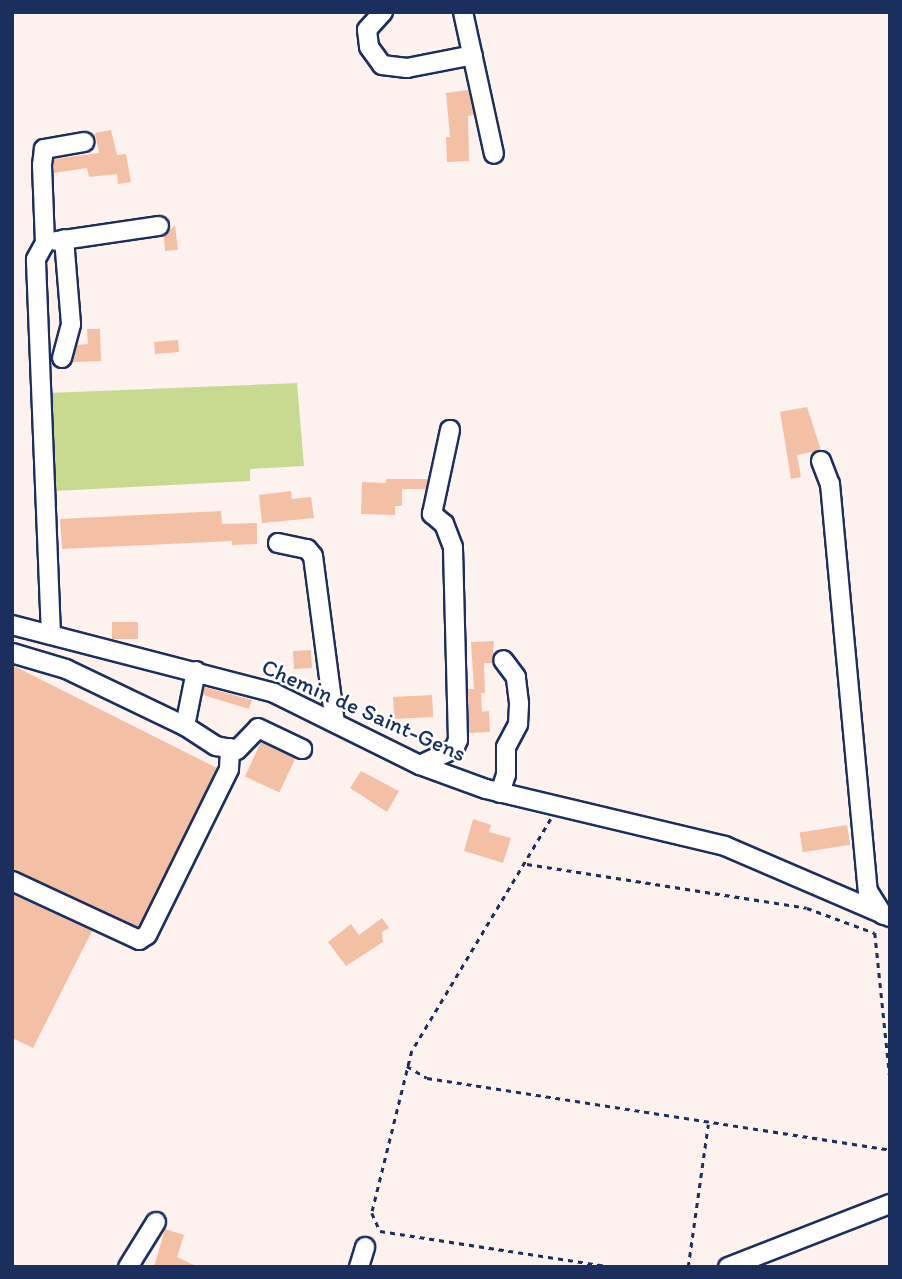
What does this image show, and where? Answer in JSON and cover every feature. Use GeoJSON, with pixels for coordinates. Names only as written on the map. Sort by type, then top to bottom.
{"type":"FeatureCollection","features":[{"type":"Feature","properties":{"kind":"street"},"geometry":{"type":"LineString","coordinates":[[383,12],[367,30],[369,47],[382,65],[407,68],[474,55]]}},
{"type":"Feature","properties":{"kind":"street"},"geometry":{"type":"LineString","coordinates":[[463,12],[494,154]]}},
{"type":"Feature","properties":{"kind":"street"},"geometry":{"type":"LineString","coordinates":[[51,635],[36,260],[45,243],[44,149],[84,142]]}},
{"type":"Feature","properties":{"kind":"street"},"geometry":{"type":"LineString","coordinates":[[45,243],[159,226]]}},
{"type":"Feature","properties":{"kind":"street"},"geometry":{"type":"LineString","coordinates":[[62,358],[71,324],[64,239]]}},
{"type":"Feature","properties":{"kind":"street"},"geometry":{"type":"LineString","coordinates":[[420,765],[454,749],[458,740],[453,547],[444,524],[432,514],[450,430]]}},
{"type":"Feature","properties":{"kind":"street"},"geometry":{"type":"LineString","coordinates":[[821,461],[830,484],[868,891],[886,916]]}},
{"type":"Feature","properties":{"kind":"street"},"geometry":{"type":"LineString","coordinates":[[278,543],[307,549],[313,556],[335,723]]}},
{"type":"Feature","properties":{"kind":"street","name":"Chemin de Saint-Gens"},"geometry":{"type":"LineString","coordinates":[[12,625],[274,693],[420,765],[500,793],[725,846],[886,916]]}},
{"type":"Feature","properties":{"kind":"street"},"geometry":{"type":"LineString","coordinates":[[12,653],[66,669],[185,726],[216,746],[237,750],[258,727],[302,749]]}},
{"type":"Feature","properties":{"kind":"street"},"geometry":{"type":"LineString","coordinates":[[500,793],[506,775],[506,747],[518,724],[519,703],[516,677],[503,660]]}},
{"type":"Feature","properties":{"kind":"street"},"geometry":{"type":"LineString","coordinates":[[185,726],[197,671]]}},
{"type":"Feature","properties":{"kind":"street"},"geometry":{"type":"LineString","coordinates":[[12,881],[139,940],[147,935],[229,769],[230,748]]}},
{"type":"Feature","properties":{"kind":"street"},"geometry":{"type":"LineString","coordinates":[[728,1267],[890,1204]]}},
{"type":"Feature","properties":{"kind":"street"},"geometry":{"type":"LineString","coordinates":[[128,1267],[156,1222]]}},
{"type":"Feature","properties":{"kind":"street"},"geometry":{"type":"LineString","coordinates":[[359,1267],[365,1247]]}},
{"type":"Feature","properties":{"kind":"path"},"geometry":{"type":"LineString","coordinates":[[550,805],[551,824],[407,1066],[372,1213],[380,1231],[613,1267]]}},
{"type":"Feature","properties":{"kind":"path"},"geometry":{"type":"LineString","coordinates":[[527,864],[807,908],[875,933],[890,1079]]}},
{"type":"Feature","properties":{"kind":"path"},"geometry":{"type":"LineString","coordinates":[[407,1066],[427,1079],[890,1150]]}},
{"type":"Feature","properties":{"kind":"path"},"geometry":{"type":"LineString","coordinates":[[688,1267],[708,1124]]}},
{"type":"Feature","properties":{"kind":"green space"},"geometry":{"type":"Polygon","coordinates":[[[297,383],[304,466],[250,469],[250,481],[53,491],[48,393],[297,383]]]}},
{"type":"Feature","properties":{"kind":"building"},"geometry":{"type":"Polygon","coordinates":[[[468,90],[474,115],[468,116],[469,161],[447,162],[446,137],[450,137],[446,93],[468,90]]]}},
{"type":"Feature","properties":{"kind":"building"},"geometry":{"type":"Polygon","coordinates":[[[111,130],[117,155],[126,154],[131,182],[118,184],[117,174],[89,177],[87,168],[54,173],[54,159],[99,153],[95,133],[111,130]]]}},
{"type":"Feature","properties":{"kind":"building"},"geometry":{"type":"Polygon","coordinates":[[[175,225],[178,250],[165,251],[164,236],[175,225]]]}},
{"type":"Feature","properties":{"kind":"building"},"geometry":{"type":"Polygon","coordinates":[[[87,329],[100,329],[101,361],[73,362],[77,345],[88,344],[87,329]]]}},
{"type":"Feature","properties":{"kind":"building"},"geometry":{"type":"Polygon","coordinates":[[[178,340],[179,352],[155,354],[154,342],[178,340]]]}},
{"type":"Feature","properties":{"kind":"building"},"geometry":{"type":"Polygon","coordinates":[[[807,407],[821,450],[797,455],[801,477],[791,479],[780,412],[807,407]]]}},
{"type":"Feature","properties":{"kind":"building"},"geometry":{"type":"Polygon","coordinates":[[[386,479],[428,479],[426,489],[402,489],[402,506],[395,506],[395,515],[361,514],[362,482],[386,483],[386,479]]]}},
{"type":"Feature","properties":{"kind":"building"},"geometry":{"type":"Polygon","coordinates":[[[291,491],[292,499],[311,497],[314,518],[262,523],[259,495],[291,491]]]}},
{"type":"Feature","properties":{"kind":"building"},"geometry":{"type":"Polygon","coordinates":[[[221,511],[222,524],[257,523],[257,544],[232,545],[232,541],[62,549],[60,519],[221,511]]]}},
{"type":"Feature","properties":{"kind":"building"},"geometry":{"type":"Polygon","coordinates":[[[112,622],[138,622],[138,639],[112,639],[112,622]]]}},
{"type":"Feature","properties":{"kind":"building"},"geometry":{"type":"Polygon","coordinates":[[[494,641],[492,663],[484,663],[485,693],[481,693],[482,712],[489,711],[490,732],[469,733],[468,689],[474,689],[471,642],[494,641]]]}},
{"type":"Feature","properties":{"kind":"building"},"geometry":{"type":"Polygon","coordinates":[[[311,650],[312,668],[294,669],[293,651],[311,650]]]}},
{"type":"Feature","properties":{"kind":"building"},"geometry":{"type":"Polygon","coordinates":[[[12,665],[217,768],[138,927],[12,870],[12,665]]]}},
{"type":"Feature","properties":{"kind":"building"},"geometry":{"type":"Polygon","coordinates":[[[204,687],[252,700],[249,709],[203,695],[204,687]]]}},
{"type":"Feature","properties":{"kind":"building"},"geometry":{"type":"Polygon","coordinates":[[[432,695],[433,717],[394,719],[393,697],[432,695]]]}},
{"type":"Feature","properties":{"kind":"building"},"geometry":{"type":"Polygon","coordinates":[[[261,742],[295,758],[279,792],[245,776],[261,742]]]}},
{"type":"Feature","properties":{"kind":"building"},"geometry":{"type":"Polygon","coordinates":[[[361,771],[399,791],[387,812],[350,788],[361,771]]]}},
{"type":"Feature","properties":{"kind":"building"},"geometry":{"type":"Polygon","coordinates":[[[473,819],[491,825],[489,832],[511,838],[503,863],[464,851],[473,819]]]}},
{"type":"Feature","properties":{"kind":"building"},"geometry":{"type":"Polygon","coordinates":[[[847,825],[850,845],[803,852],[800,833],[847,825]]]}},
{"type":"Feature","properties":{"kind":"building"},"geometry":{"type":"Polygon","coordinates":[[[12,894],[92,931],[33,1048],[12,1038],[12,894]]]}},
{"type":"Feature","properties":{"kind":"building"},"geometry":{"type":"Polygon","coordinates":[[[382,918],[389,928],[382,932],[383,942],[346,966],[328,942],[351,924],[359,935],[382,918]]]}},
{"type":"Feature","properties":{"kind":"building"},"geometry":{"type":"Polygon","coordinates":[[[165,1229],[184,1235],[177,1257],[198,1267],[154,1267],[165,1229]]]}}]}
